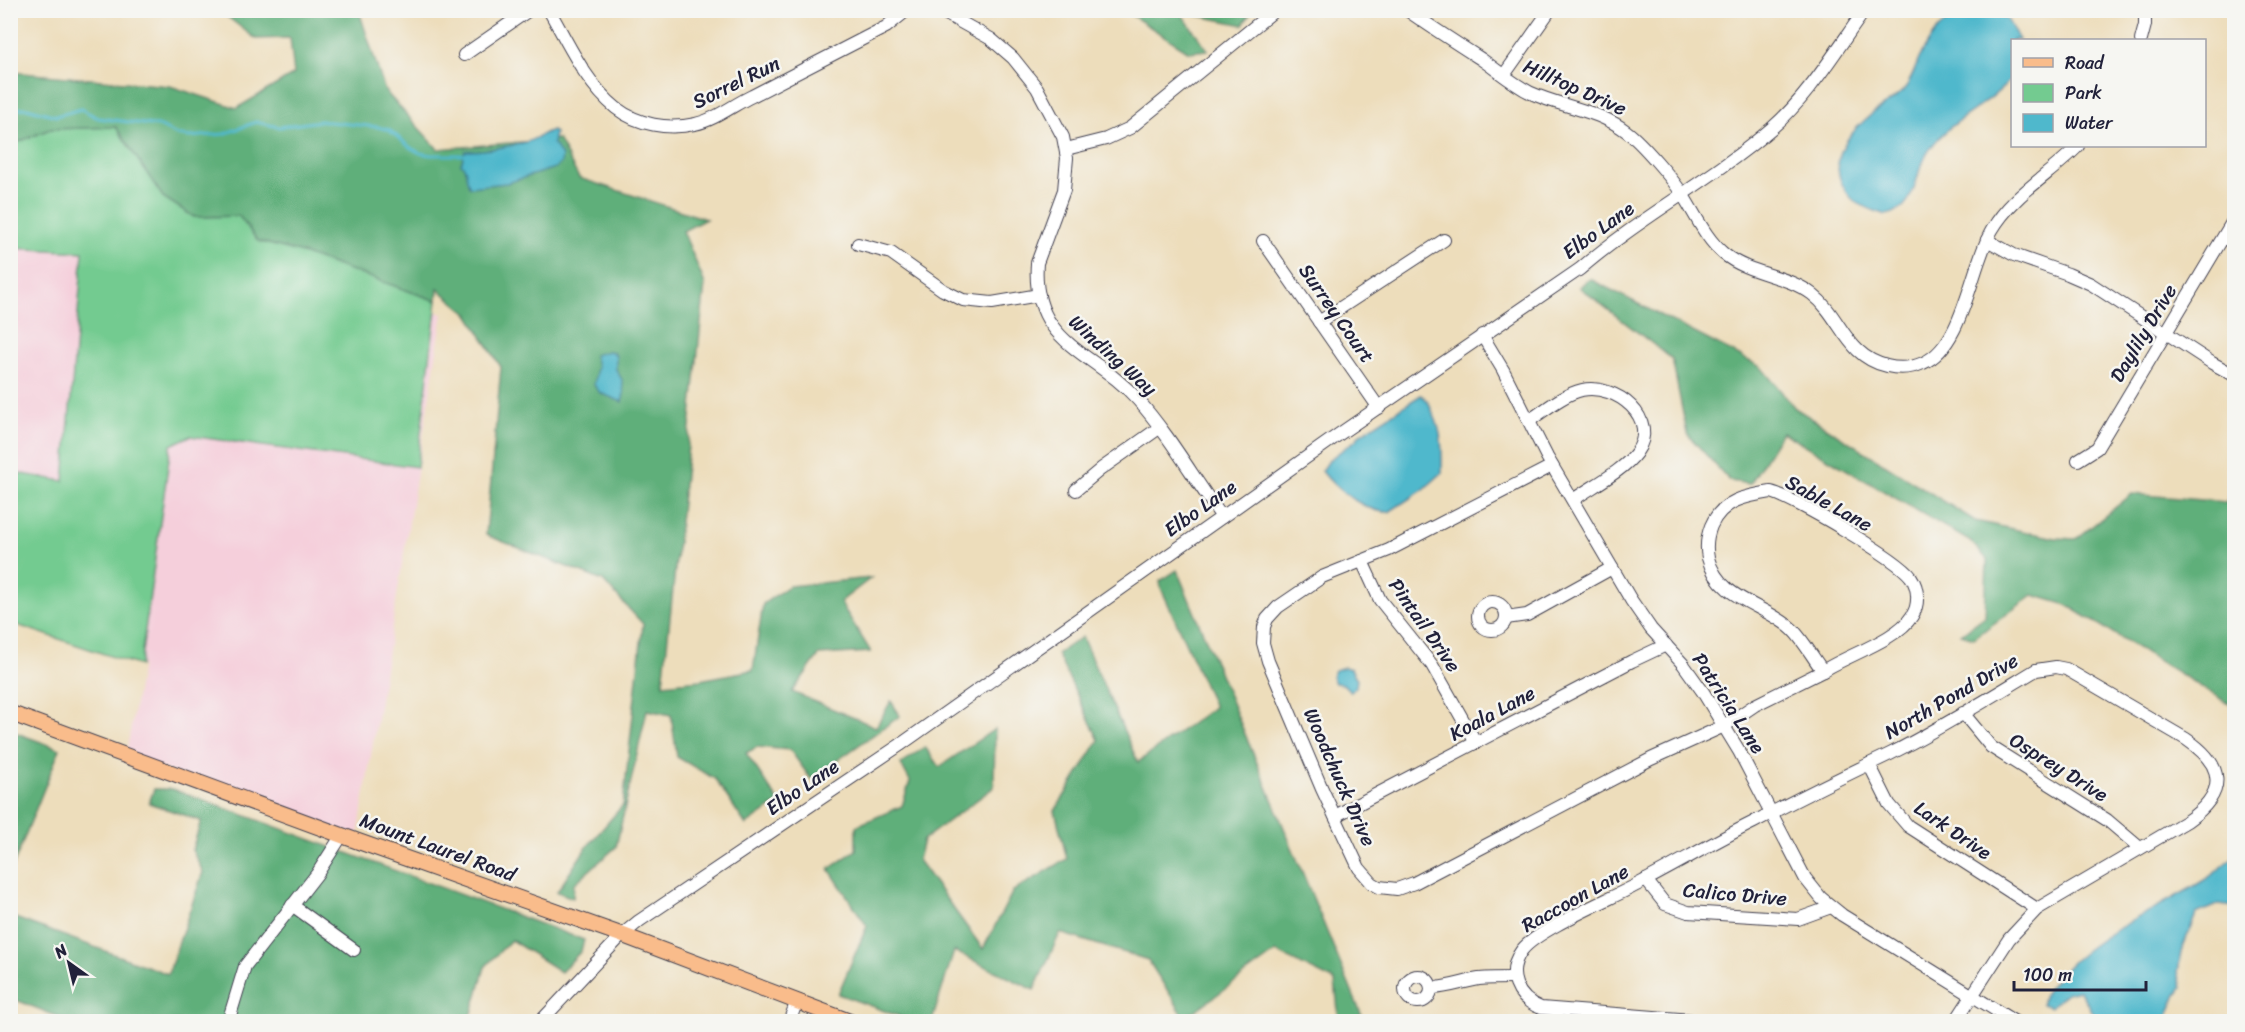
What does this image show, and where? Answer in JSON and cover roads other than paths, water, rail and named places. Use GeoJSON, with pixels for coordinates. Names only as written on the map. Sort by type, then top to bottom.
{"type":"FeatureCollection","features":[{"type":"Feature","properties":{"kind":"main road","name":"Mount Laurel Road"},"geometry":{"type":"LineString","coordinates":[[10,713],[622,935],[851,1022]]}},
{"type":"Feature","properties":{"kind":"street"},"geometry":{"type":"LineString","coordinates":[[464,55],[529,10]]}},
{"type":"Feature","properties":{"kind":"street","name":"Sorrel Run"},"geometry":{"type":"LineString","coordinates":[[549,10],[587,73],[607,100],[635,119],[669,126],[692,124],[714,117],[886,27],[908,10]]}},
{"type":"Feature","properties":{"kind":"street","name":"Winding Way"},"geometry":{"type":"LineString","coordinates":[[939,10],[991,39],[1020,65],[1032,80],[1063,137],[1066,148],[1064,190],[1037,263],[1039,295],[1048,320],[1064,340],[1129,390],[1222,517]]}},
{"type":"Feature","properties":{"kind":"street"},"geometry":{"type":"LineString","coordinates":[[1066,148],[1106,139],[1130,128],[1275,10]]}},
{"type":"Feature","properties":{"kind":"street","name":"Hilltop Drive"},"geometry":{"type":"LineString","coordinates":[[1407,10],[1530,92],[1617,125],[1635,139],[1683,194],[1709,237],[1723,254],[1743,266],[1804,288],[1830,313],[1855,349],[1872,361],[1892,367],[1903,368],[1923,363],[1941,351],[1964,306],[1987,240],[2005,211],[2077,147]]}},
{"type":"Feature","properties":{"kind":"street"},"geometry":{"type":"LineString","coordinates":[[1504,75],[1550,10]]}},
{"type":"Feature","properties":{"kind":"street","name":"Elbo Lane"},"geometry":{"type":"LineString","coordinates":[[540,1022],[622,935],[639,921],[936,720],[1222,517],[1580,269],[1604,249],[1773,127],[1810,87],[1865,10]]}},
{"type":"Feature","properties":{"kind":"street"},"geometry":{"type":"LineString","coordinates":[[2141,39],[2145,25],[2145,10]]}},
{"type":"Feature","properties":{"kind":"street","name":"Daylily Drive"},"geometry":{"type":"LineString","coordinates":[[2078,460],[2097,448],[2235,219]]}},
{"type":"Feature","properties":{"kind":"street"},"geometry":{"type":"LineString","coordinates":[[1319,322],[1444,240]]}},
{"type":"Feature","properties":{"kind":"street"},"geometry":{"type":"LineString","coordinates":[[1987,240],[2014,255],[2091,284],[2212,363],[2235,375]]}},
{"type":"Feature","properties":{"kind":"street","name":"Surrey Court"},"geometry":{"type":"LineString","coordinates":[[1263,241],[1379,408]]}},
{"type":"Feature","properties":{"kind":"street"},"geometry":{"type":"LineString","coordinates":[[858,244],[891,253],[943,290],[963,300],[992,303],[1039,295]]}},
{"type":"Feature","properties":{"kind":"street","name":"Patricia Lane"},"geometry":{"type":"LineString","coordinates":[[1482,335],[1530,420],[1552,466],[1612,568],[1638,610],[1690,673],[1724,726],[1805,878],[1831,907],[2014,1022]]}},
{"type":"Feature","properties":{"kind":"street"},"geometry":{"type":"LineString","coordinates":[[1530,420],[1574,392],[1589,389],[1605,392],[1621,399],[1636,410],[1641,418],[1644,436],[1637,453],[1573,500]]}},
{"type":"Feature","properties":{"kind":"street"},"geometry":{"type":"LineString","coordinates":[[1076,490],[1101,469],[1159,428]]}},
{"type":"Feature","properties":{"kind":"street","name":"Woodchuck Drive"},"geometry":{"type":"LineString","coordinates":[[1552,466],[1420,535],[1322,577],[1285,602],[1267,619],[1262,634],[1268,661],[1335,816],[1365,876],[1379,887],[1397,889],[1423,879],[1651,759],[1724,726]]}},
{"type":"Feature","properties":{"kind":"street","name":"Sable Lane"},"geometry":{"type":"LineString","coordinates":[[1724,726],[1755,705],[1823,671],[1886,638],[1904,626],[1916,609],[1916,588],[1912,579],[1898,565],[1780,494],[1771,492],[1743,496],[1721,511],[1708,534],[1707,552],[1712,570],[1730,592],[1793,630],[1823,671]]}},
{"type":"Feature","properties":{"kind":"street","name":"Pintail Drive"},"geometry":{"type":"LineString","coordinates":[[1362,561],[1380,600],[1432,665],[1476,742]]}},
{"type":"Feature","properties":{"kind":"street"},"geometry":{"type":"LineString","coordinates":[[1506,618],[1527,615],[1612,568]]}},
{"type":"Feature","properties":{"kind":"street","name":"Koala Lane"},"geometry":{"type":"LineString","coordinates":[[1335,816],[1666,645]]}},
{"type":"Feature","properties":{"kind":"street","name":"North Pond Drive"},"geometry":{"type":"LineString","coordinates":[[1772,813],[1869,764],[2036,670],[2056,667],[2075,673],[2194,745],[2208,758],[2216,775],[2216,785],[2209,802],[2187,821],[2037,909],[2008,939],[1973,995]]}},
{"type":"Feature","properties":{"kind":"street","name":"Osprey Drive"},"geometry":{"type":"LineString","coordinates":[[1963,712],[1991,747],[2108,820],[2140,848]]}},
{"type":"Feature","properties":{"kind":"street","name":"Lark Drive"},"geometry":{"type":"LineString","coordinates":[[1869,764],[1889,804],[1908,826],[2037,909]]}},
{"type":"Feature","properties":{"kind":"street","name":"Raccoon Lane"},"geometry":{"type":"LineString","coordinates":[[1514,978],[1514,968],[1521,951],[1534,939],[1772,813]]}},
{"type":"Feature","properties":{"kind":"street"},"geometry":{"type":"LineString","coordinates":[[228,1022],[245,966],[317,874],[342,835]]}},
{"type":"Feature","properties":{"kind":"street","name":"Calico Drive"},"geometry":{"type":"LineString","coordinates":[[1646,880],[1665,904],[1688,912],[1798,919],[1831,907]]}},
{"type":"Feature","properties":{"kind":"street"},"geometry":{"type":"LineString","coordinates":[[292,906],[354,950]]}},
{"type":"Feature","properties":{"kind":"street"},"geometry":{"type":"LineString","coordinates":[[1431,988],[1438,989],[1446,985],[1479,979],[1514,978],[1525,1000],[1550,1010],[1717,1022]]}},
{"type":"Feature","properties":{"kind":"street"},"geometry":{"type":"LineString","coordinates":[[1955,1022],[1973,995]]}},
{"type":"Feature","properties":{"kind":"street"},"geometry":{"type":"LineString","coordinates":[[789,1022],[796,1001]]}},
{"type":"Feature","properties":{"kind":"water"},"geometry":{"type":"Polygon","coordinates":[[[1966,11],[1986,11],[2007,19],[2018,39],[2011,39],[2011,79],[1937,141],[1923,161],[1913,190],[1904,206],[1886,215],[1867,208],[1852,198],[1842,184],[1838,163],[1844,144],[1865,120],[1905,88],[1932,36],[1944,23],[1966,11]]]}},
{"type":"Feature","properties":{"kind":"water"},"geometry":{"type":"Polygon","coordinates":[[[552,130],[555,133],[553,143],[562,156],[561,163],[555,168],[507,183],[470,187],[465,169],[461,164],[465,151],[518,144],[552,130]]]}},
{"type":"Feature","properties":{"kind":"water"},"geometry":{"type":"Polygon","coordinates":[[[613,352],[616,356],[616,369],[622,380],[624,394],[622,402],[600,393],[594,385],[597,366],[594,355],[613,352]]]}},
{"type":"Feature","properties":{"kind":"water"},"geometry":{"type":"Polygon","coordinates":[[[1421,395],[1428,401],[1437,422],[1442,458],[1442,473],[1423,490],[1389,512],[1380,511],[1361,504],[1327,478],[1322,471],[1330,459],[1357,439],[1359,435],[1421,395]]]}},
{"type":"Feature","properties":{"kind":"water"},"geometry":{"type":"Polygon","coordinates":[[[1344,667],[1351,669],[1357,679],[1356,687],[1351,692],[1343,684],[1335,683],[1332,677],[1335,670],[1344,667]]]}},
{"type":"Feature","properties":{"kind":"water"},"geometry":{"type":"Polygon","coordinates":[[[2234,856],[2234,906],[2219,904],[2196,914],[2181,952],[2178,972],[2182,988],[2165,1021],[2098,1021],[2079,990],[2067,993],[2050,1007],[2042,1004],[2043,996],[2048,989],[2084,952],[2102,939],[2205,879],[2234,856]]]}},
{"type":"Feature","properties":{"kind":"waterway"},"geometry":{"type":"LineString","coordinates":[[10,109],[27,108],[56,116],[81,109],[98,118],[159,126],[177,135],[189,137],[224,134],[256,122],[279,127],[320,121],[389,130],[420,153],[467,155]]}}]}
